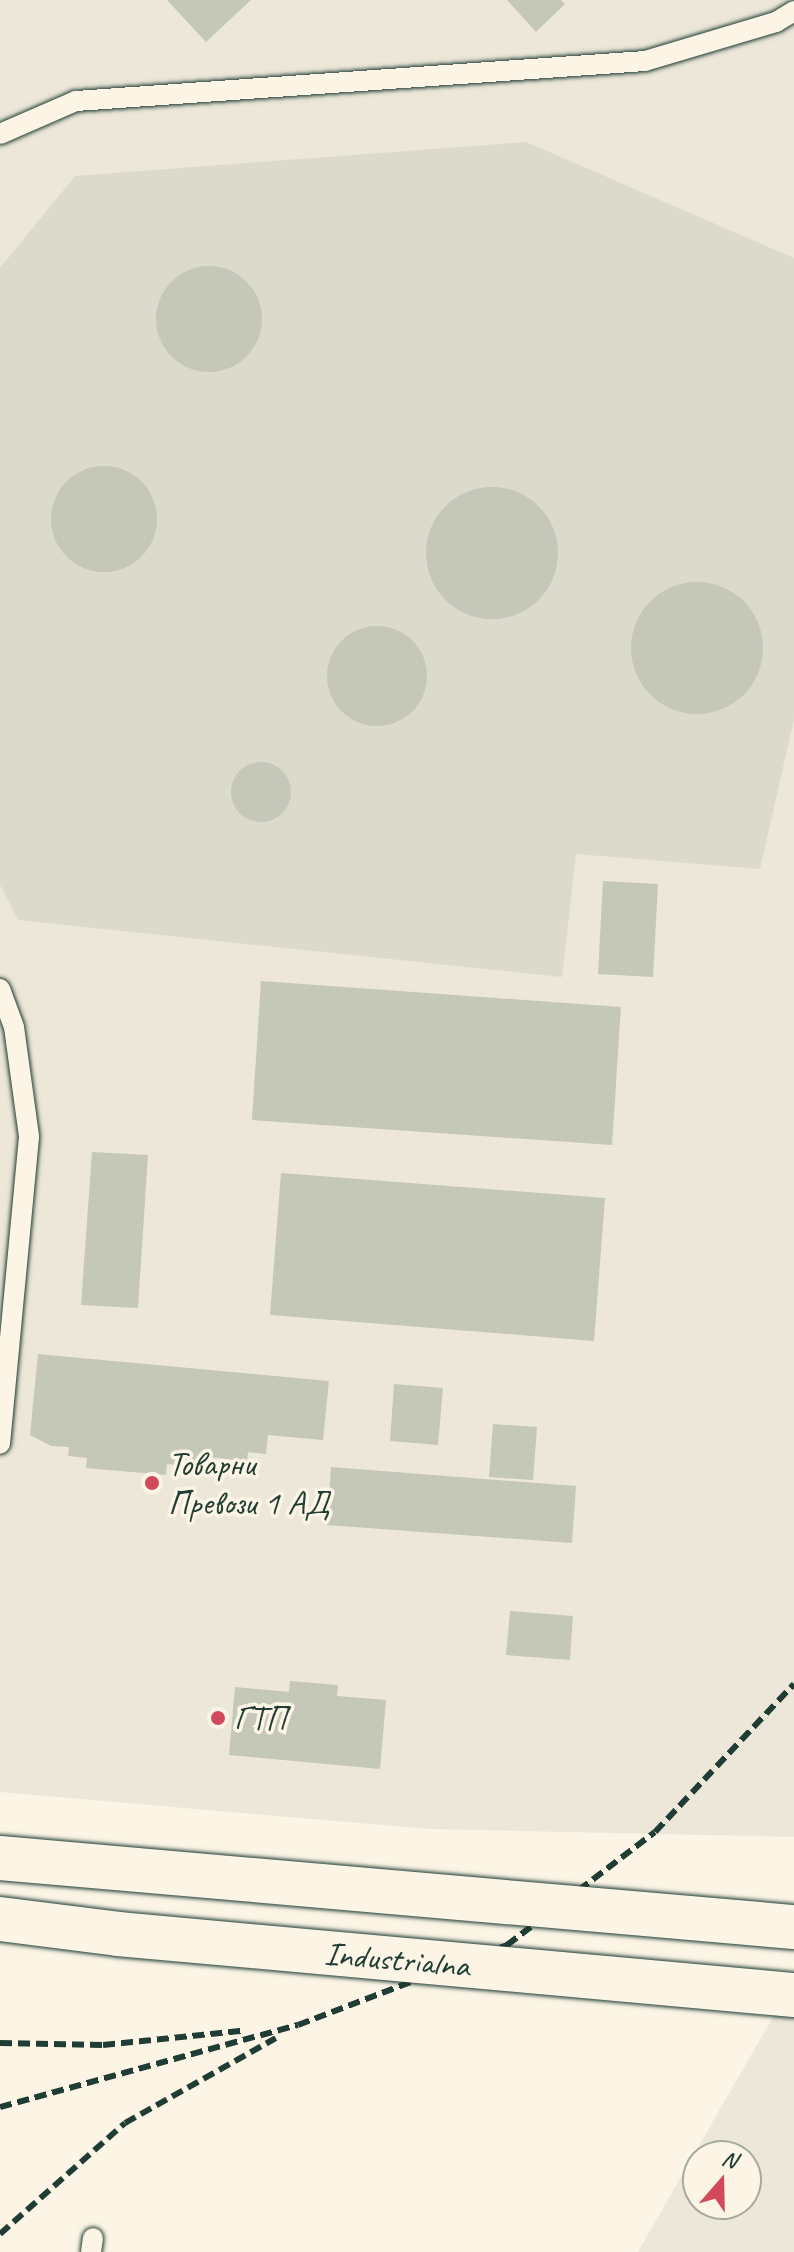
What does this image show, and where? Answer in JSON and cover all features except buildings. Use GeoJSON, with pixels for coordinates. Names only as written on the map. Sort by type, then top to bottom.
{"type":"FeatureCollection","features":[{"type":"Feature","properties":{"kind":"main road","name":"Industrialna"},"geometry":{"type":"LineString","coordinates":[[0,1858],[794,1927]]}},
{"type":"Feature","properties":{"kind":"main road","name":"Industrialna"},"geometry":{"type":"LineString","coordinates":[[0,1919],[118,1934],[794,1995]]}},
{"type":"Feature","properties":{"kind":"lane"},"geometry":{"type":"LineString","coordinates":[[0,134],[76,101],[645,61],[776,22],[794,11]]}},
{"type":"Feature","properties":{"kind":"lane"},"geometry":{"type":"LineString","coordinates":[[0,989],[14,1027],[29,1137],[0,1444]]}},
{"type":"Feature","properties":{"kind":"shaded area"},"geometry":{"type":"Polygon","coordinates":[[[0,0],[794,0],[794,1837],[428,1829],[0,1792],[0,0]]]}},
{"type":"Feature","properties":{"kind":"shaded area"},"geometry":{"type":"Polygon","coordinates":[[[526,142],[794,258],[794,719],[760,869],[576,854],[562,977],[18,920],[0,885],[0,268],[75,176],[526,142]]]}},
{"type":"Feature","properties":{"kind":"shaded area"},"geometry":{"type":"Polygon","coordinates":[[[794,1980],[794,2252],[638,2252],[682,2175],[682,2220],[762,2220],[762,2140],[702,2140],[794,1980]]]}},
{"type":"Feature","properties":{"kind":"railway"},"geometry":{"type":"LineString","coordinates":[[0,2107],[298,2025],[507,1945],[655,1832],[794,1684]]}},
{"type":"Feature","properties":{"kind":"railway"},"geometry":{"type":"LineString","coordinates":[[0,2043],[103,2045],[242,2031]]}},
{"type":"Feature","properties":{"kind":"railway"},"geometry":{"type":"LineString","coordinates":[[0,2234],[125,2123],[276,2038]]}},
{"type":"Feature","properties":{"kind":"place","name":"Товарни Превози 1 АД"},"geometry":{"type":"Point","coordinates":[152,1483]}},
{"type":"Feature","properties":{"kind":"place","name":"ГТП"},"geometry":{"type":"Point","coordinates":[218,1718]}}]}
